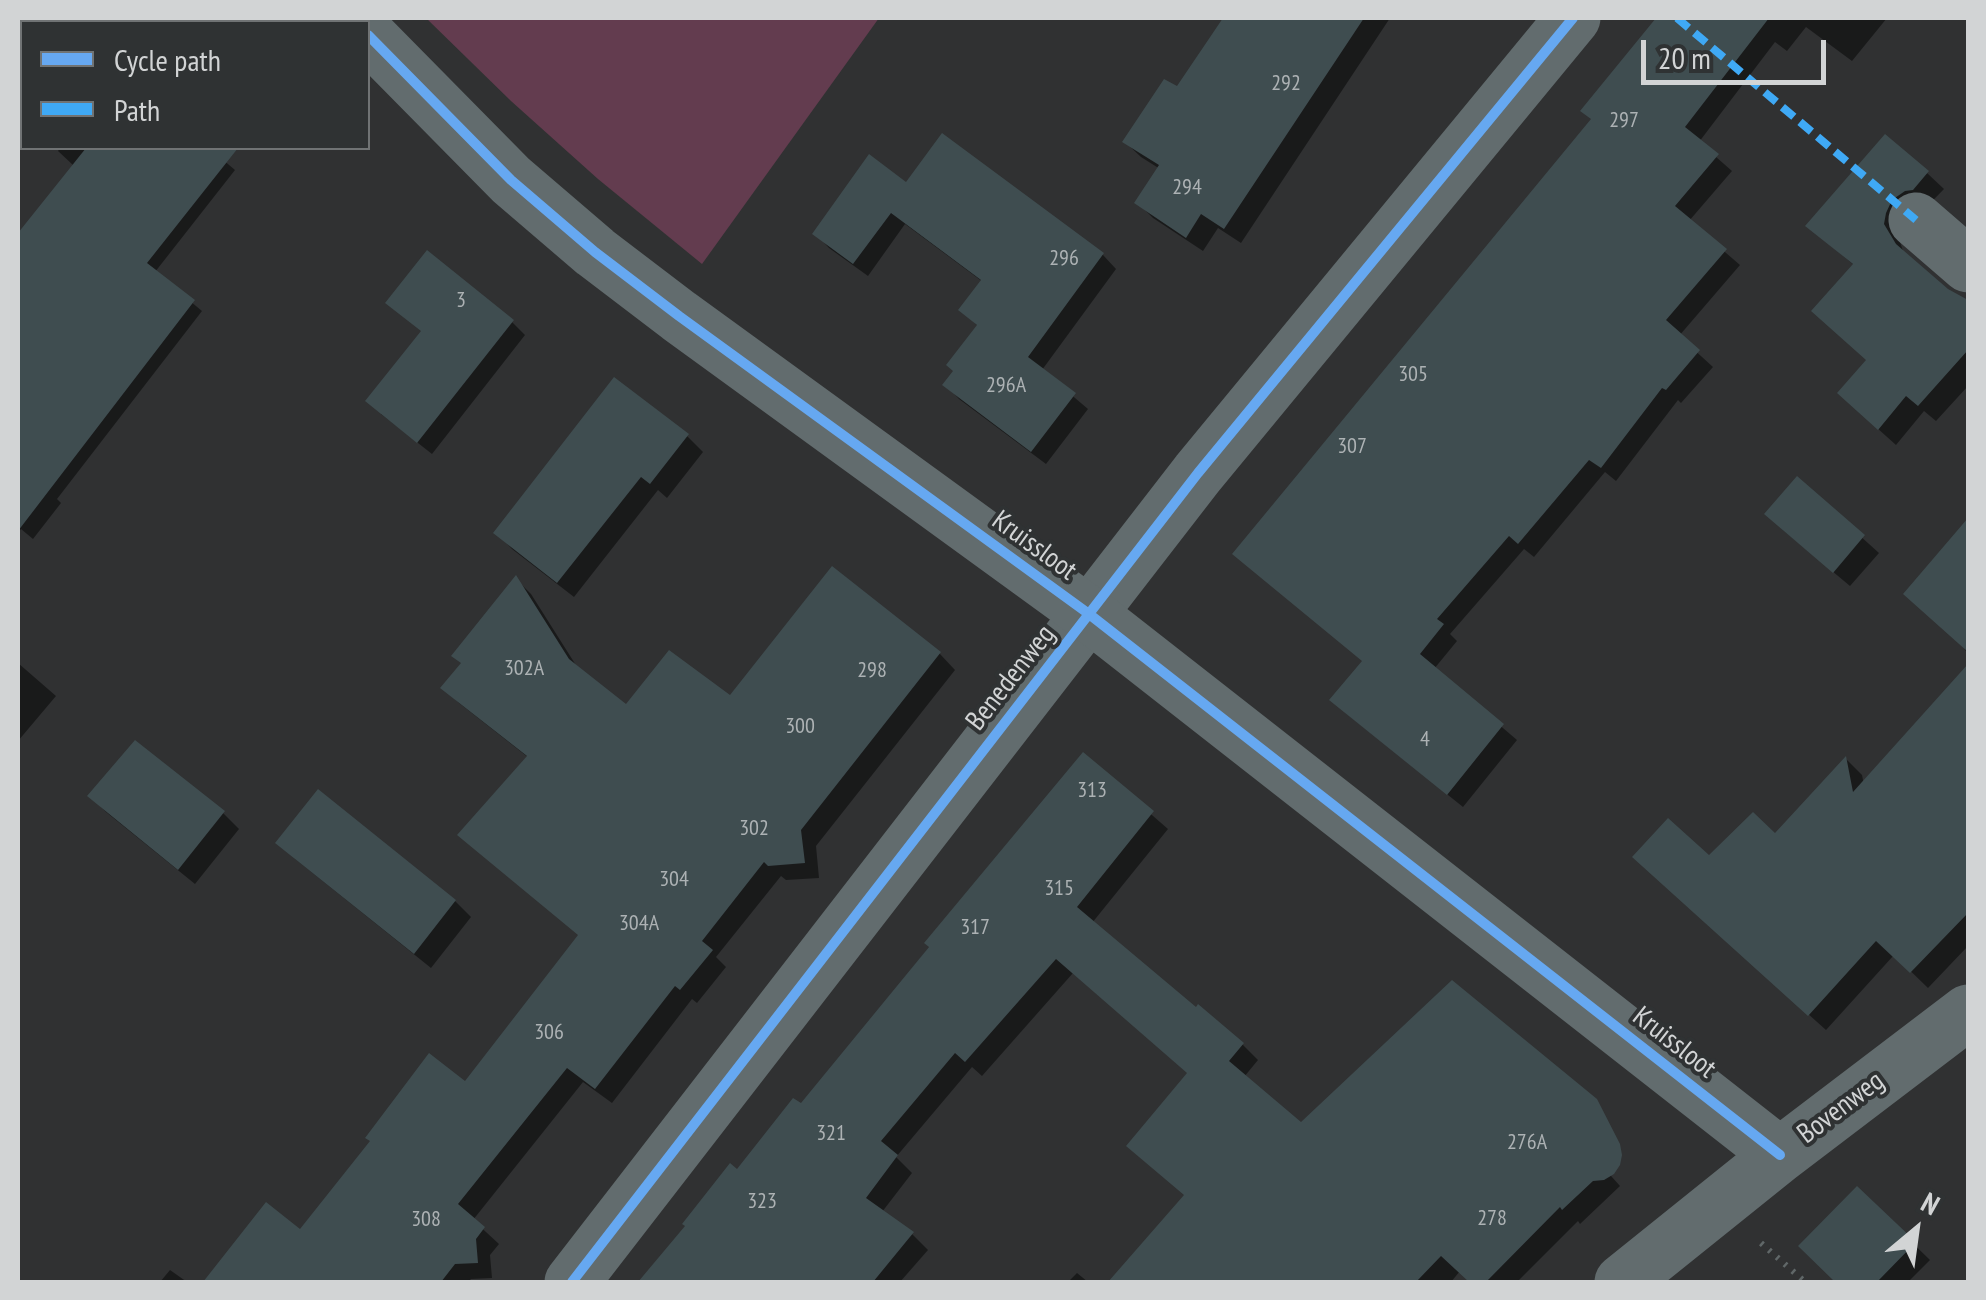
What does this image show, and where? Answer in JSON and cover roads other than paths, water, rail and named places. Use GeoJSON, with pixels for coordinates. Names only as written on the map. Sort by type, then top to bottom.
{"type":"FeatureCollection","features":[{"type":"Feature","properties":{"kind":"street","name":"Benedenweg"},"geometry":{"type":"LineString","coordinates":[[572,1282],[1198,473],[1573,18]]}},
{"type":"Feature","properties":{"kind":"street","name":"Kruissloot"},"geometry":{"type":"LineString","coordinates":[[370,37],[510,180],[595,252],[1089,614],[1780,1155]]}},
{"type":"Feature","properties":{"kind":"street"},"geometry":{"type":"LineString","coordinates":[[1916,220],[1968,265]]}},
{"type":"Feature","properties":{"kind":"street","name":"Bovenweg"},"geometry":{"type":"LineString","coordinates":[[1622,1282],[1968,1012]]}}]}
